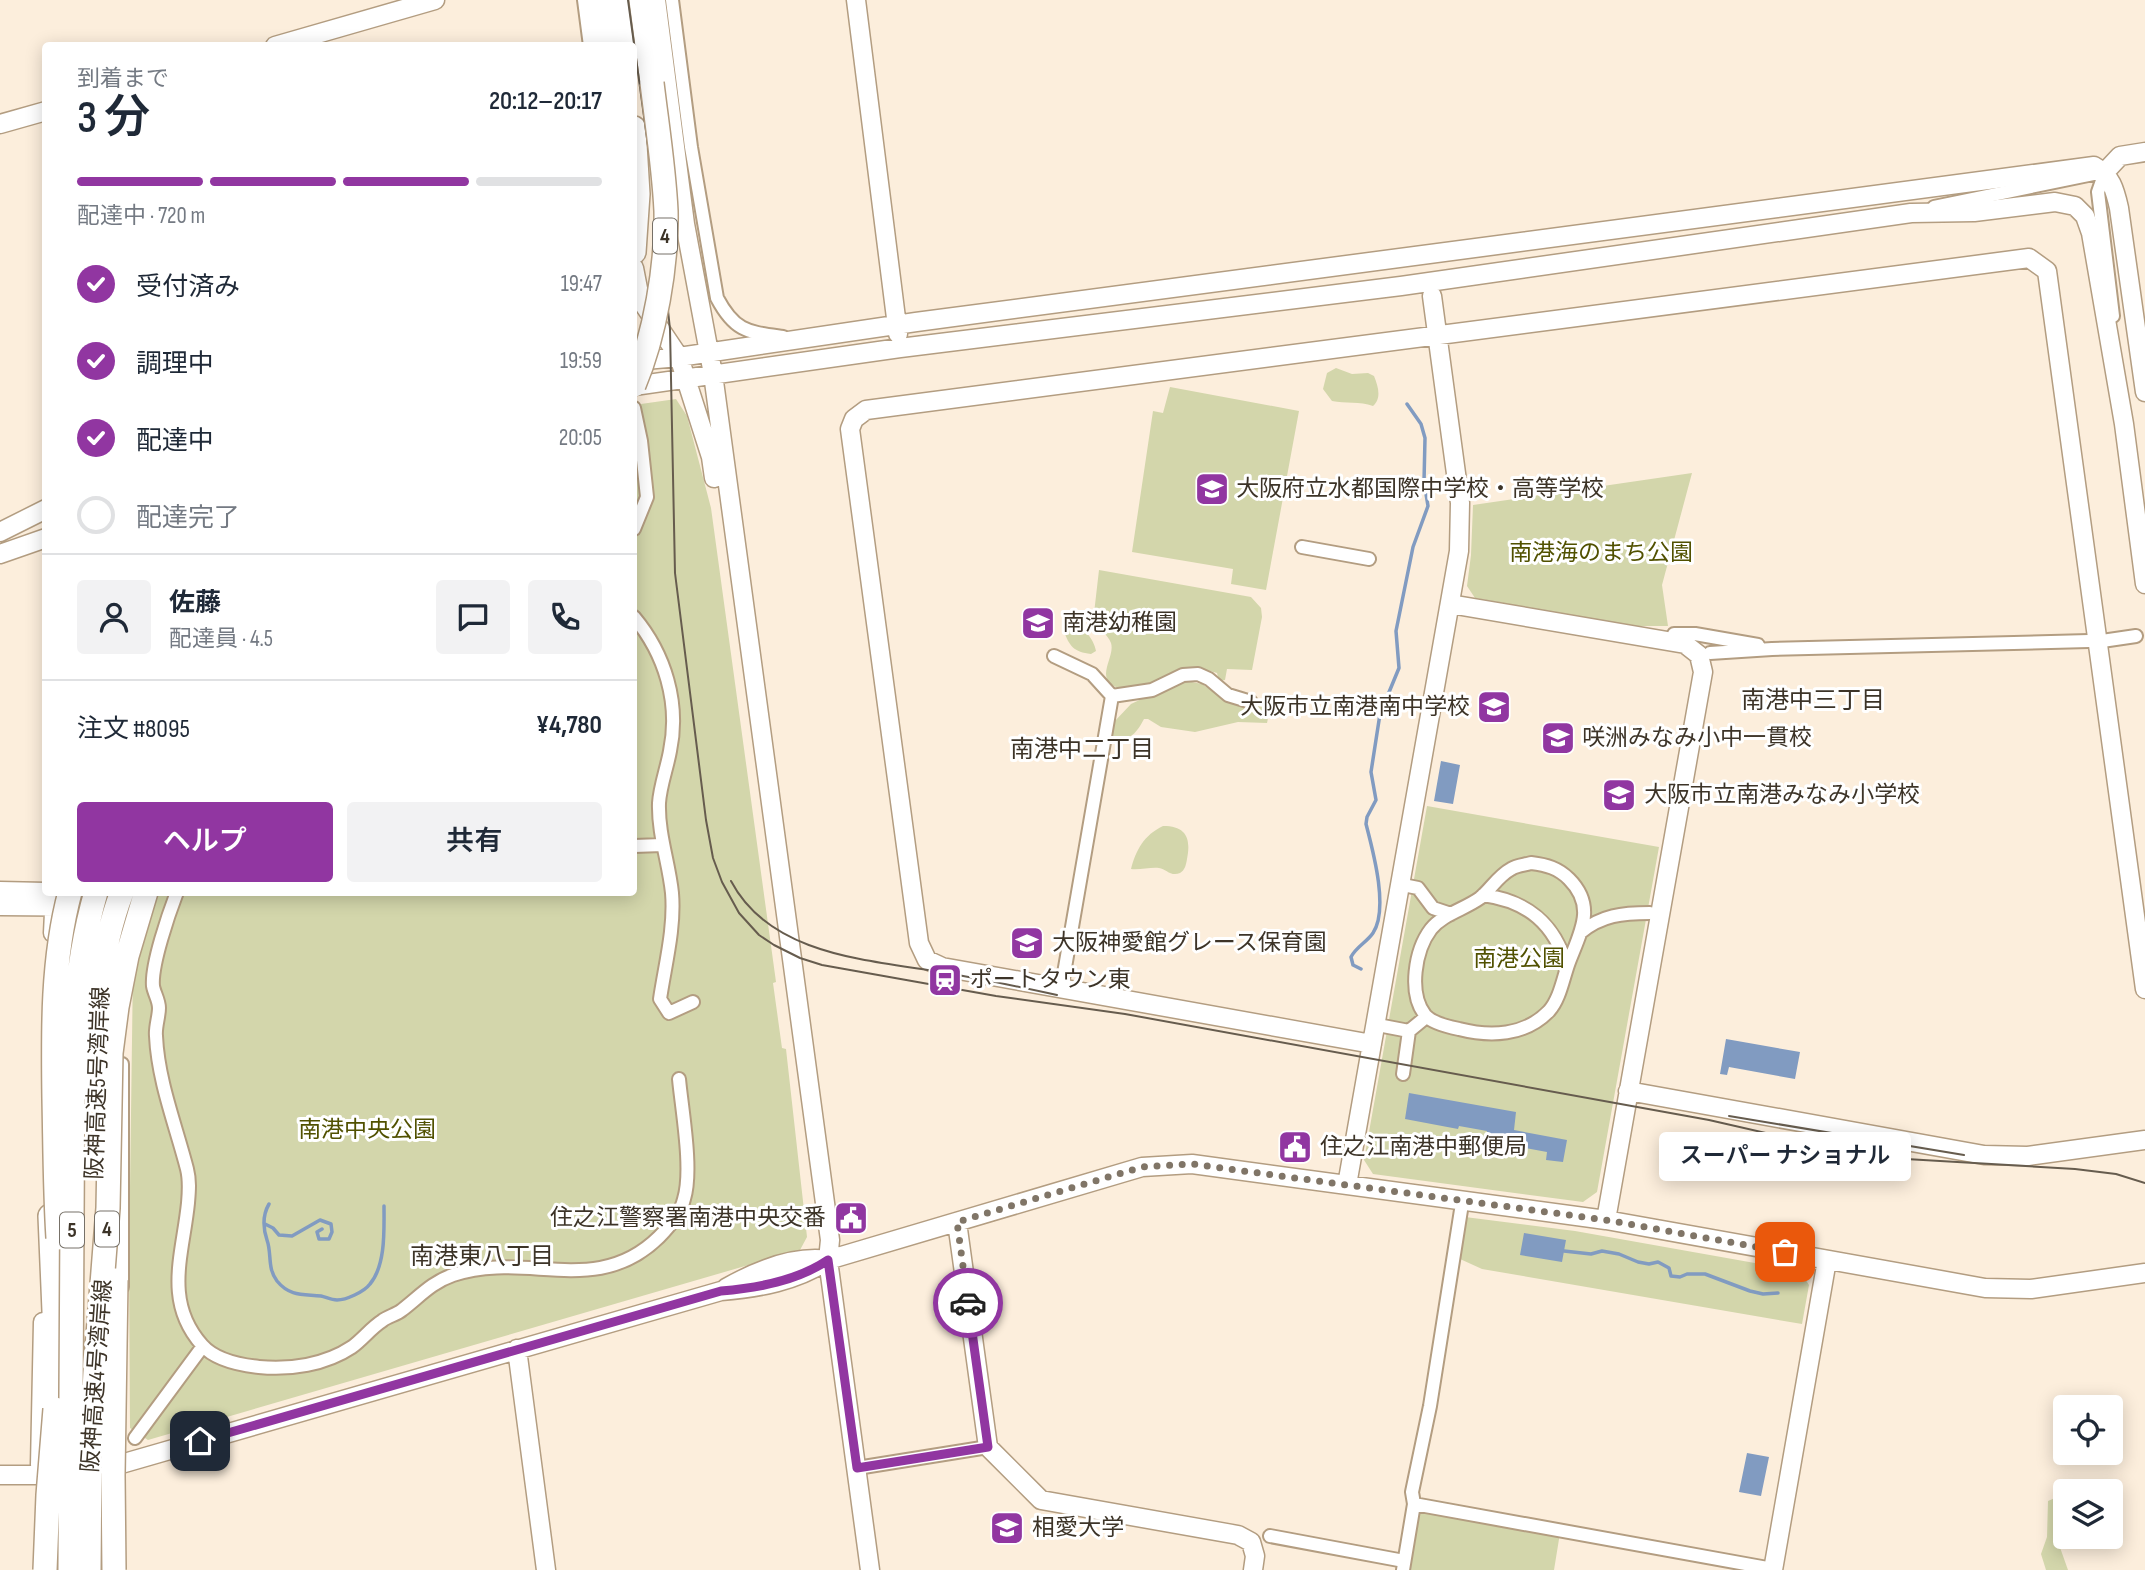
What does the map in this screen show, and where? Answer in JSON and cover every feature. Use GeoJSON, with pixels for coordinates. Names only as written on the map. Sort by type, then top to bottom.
{"type":"FeatureCollection","features":[{"type":"Feature","properties":{"kind":"highway"},"geometry":{"type":"LineString","coordinates":[[616,0],[621,42]]}},
{"type":"Feature","properties":{"kind":"highway","name":"4"},"geometry":{"type":"LineString","coordinates":[[637,375],[656,306],[665,231],[665,194],[641,0]]}},
{"type":"Feature","properties":{"kind":"highway"},"geometry":{"type":"LineString","coordinates":[[637,331],[647,291],[655,231],[652,83]]}},
{"type":"Feature","properties":{"kind":"highway"},"geometry":{"type":"LineString","coordinates":[[637,178],[637,208]]}},
{"type":"Feature","properties":{"kind":"highway","name":"阪神高速5号湾岸線"},"geometry":{"type":"LineString","coordinates":[[68,1570],[72,1061],[78,974],[95,896]]}},
{"type":"Feature","properties":{"kind":"highway","name":"阪神高速4号湾岸線"},"geometry":{"type":"LineString","coordinates":[[86,1570],[93,1398],[107,1221],[111,1053],[127,956],[145,896]]}},
{"type":"Feature","properties":{"kind":"highway","name":"阪神高速5号湾岸線"},"geometry":{"type":"LineString","coordinates":[[86,1570],[96,1030],[102,976],[118,897]]}},
{"type":"Feature","properties":{"kind":"highway","name":"阪神高速4号湾岸線"},"geometry":{"type":"LineString","coordinates":[[58,898],[54,1056],[56,1210],[66,1384],[68,1570]]}},
{"type":"Feature","properties":{"kind":"highway"},"geometry":{"type":"LineString","coordinates":[[114,1570],[117,1470],[116,1120],[120,960]]}},
{"type":"Feature","properties":{"kind":"highway"},"geometry":{"type":"LineString","coordinates":[[48,1175],[54,1311],[57,1570]]}},
{"type":"Feature","properties":{"kind":"highway"},"geometry":{"type":"LineString","coordinates":[[45,1570],[55,1409]]}},
{"type":"Feature","properties":{"kind":"highway"},"geometry":{"type":"LineString","coordinates":[[103,1570],[117,1470]]}},
{"type":"Feature","properties":{"kind":"street"},"geometry":{"type":"LineString","coordinates":[[289,42],[435,0]]}},
{"type":"Feature","properties":{"kind":"street"},"geometry":{"type":"LineString","coordinates":[[584,0],[589,42]]}},
{"type":"Feature","properties":{"kind":"street"},"geometry":{"type":"LineString","coordinates":[[598,0],[603,42]]}},
{"type":"Feature","properties":{"kind":"street"},"geometry":{"type":"LineString","coordinates":[[656,0],[685,224],[713,374],[830,1240],[828,1260],[870,1570]]}},
{"type":"Feature","properties":{"kind":"street"},"geometry":{"type":"LineString","coordinates":[[672,0],[691,147],[717,298],[726,317],[736,326],[750,332],[797,339]]}},
{"type":"Feature","properties":{"kind":"street"},"geometry":{"type":"LineString","coordinates":[[856,0],[900,348]]}},
{"type":"Feature","properties":{"kind":"street"},"geometry":{"type":"LineString","coordinates":[[0,124],[42,112]]}},
{"type":"Feature","properties":{"kind":"street"},"geometry":{"type":"LineString","coordinates":[[2145,152],[2120,156],[2105,172],[2098,192],[2145,584]]}},
{"type":"Feature","properties":{"kind":"street"},"geometry":{"type":"LineString","coordinates":[[637,361],[2094,166],[2105,172],[2114,188],[2119,208],[2145,388]]}},
{"type":"Feature","properties":{"kind":"street"},"geometry":{"type":"LineString","coordinates":[[637,385],[900,348],[1401,286],[1911,213],[2105,172]]}},
{"type":"Feature","properties":{"kind":"street"},"geometry":{"type":"LineString","coordinates":[[1911,213],[1973,212],[2055,202],[2075,206],[2085,216],[2091,233],[2124,424]]}},
{"type":"Feature","properties":{"kind":"street"},"geometry":{"type":"LineString","coordinates":[[1372,1044],[942,967],[927,960],[919,943],[850,429],[854,419],[866,410],[2029,258],[2047,271],[2145,989]]}},
{"type":"Feature","properties":{"kind":"street"},"geometry":{"type":"LineString","coordinates":[[637,290],[679,357],[711,457],[820,1240],[828,1260]]}},
{"type":"Feature","properties":{"kind":"street"},"geometry":{"type":"LineString","coordinates":[[1347,1185],[1459,551],[1460,503],[1432,296]]}},
{"type":"Feature","properties":{"kind":"street"},"geometry":{"type":"LineString","coordinates":[[637,422],[648,497],[637,522]]}},
{"type":"Feature","properties":{"kind":"street"},"geometry":{"type":"LineString","coordinates":[[0,532],[42,511]]}},
{"type":"Feature","properties":{"kind":"street"},"geometry":{"type":"LineString","coordinates":[[0,554],[42,539]]}},
{"type":"Feature","properties":{"kind":"street"},"geometry":{"type":"LineString","coordinates":[[1302,547],[1369,559]]}},
{"type":"Feature","properties":{"kind":"street"},"geometry":{"type":"LineString","coordinates":[[1450,604],[1685,645],[1699,655],[1703,671],[1606,1220]]}},
{"type":"Feature","properties":{"kind":"street"},"geometry":{"type":"LineString","coordinates":[[637,622],[652,645],[673,697],[674,725],[659,804],[662,845],[672,894],[660,999],[669,1013],[693,1002]]}},
{"type":"Feature","properties":{"kind":"street"},"geometry":{"type":"LineString","coordinates":[[1674,634],[1695,634],[1772,649]]}},
{"type":"Feature","properties":{"kind":"street"},"geometry":{"type":"LineString","coordinates":[[1710,653],[2095,641],[2136,636]]}},
{"type":"Feature","properties":{"kind":"street"},"geometry":{"type":"LineString","coordinates":[[1054,656],[1092,674],[1112,696]]}},
{"type":"Feature","properties":{"kind":"street"},"geometry":{"type":"LineString","coordinates":[[1112,696],[1152,690],[1183,675],[1198,674],[1209,679],[1228,695],[1251,702]]}},
{"type":"Feature","properties":{"kind":"street"},"geometry":{"type":"LineString","coordinates":[[1063,979],[1112,696]]}},
{"type":"Feature","properties":{"kind":"street"},"geometry":{"type":"LineString","coordinates":[[637,846],[662,845]]}},
{"type":"Feature","properties":{"kind":"street"},"geometry":{"type":"LineString","coordinates":[[1531,863],[1549,865],[1572,881],[1585,902],[1580,933],[1558,996],[1549,1011],[1515,1031],[1491,1035],[1449,1027],[1426,1017],[1419,1002],[1416,984],[1417,959],[1432,928],[1451,914],[1483,895],[1513,867],[1531,863]]}},
{"type":"Feature","properties":{"kind":"street"},"geometry":{"type":"LineString","coordinates":[[1408,886],[1418,888],[1433,908],[1451,914]]}},
{"type":"Feature","properties":{"kind":"street"},"geometry":{"type":"LineString","coordinates":[[0,891],[58,898]]}},
{"type":"Feature","properties":{"kind":"street"},"geometry":{"type":"LineString","coordinates":[[1483,895],[1504,898],[1535,916],[1553,932],[1561,946],[1567,968]]}},
{"type":"Feature","properties":{"kind":"street"},"geometry":{"type":"LineString","coordinates":[[176,896],[156,961],[153,985],[160,1006],[155,1034],[162,1077],[190,1178],[178,1269],[178,1300],[186,1322],[203,1346],[220,1357],[243,1366],[280,1369],[318,1363],[351,1348],[384,1319],[400,1312],[423,1291],[450,1275],[482,1266],[574,1271],[600,1269],[631,1258],[659,1237],[684,1199],[687,1173],[679,1079]]}},
{"type":"Feature","properties":{"kind":"street"},"geometry":{"type":"LineString","coordinates":[[0,906],[58,898],[118,897],[122,1362]]}},
{"type":"Feature","properties":{"kind":"street"},"geometry":{"type":"LineString","coordinates":[[38,1570],[48,1175],[47,1056],[58,898]]}},
{"type":"Feature","properties":{"kind":"street"},"geometry":{"type":"LineString","coordinates":[[1432,928],[1433,908]]}},
{"type":"Feature","properties":{"kind":"street"},"geometry":{"type":"LineString","coordinates":[[1580,933],[1592,923],[1609,916],[1650,913]]}},
{"type":"Feature","properties":{"kind":"street"},"geometry":{"type":"LineString","coordinates":[[1403,1074],[1409,1031],[1426,1017]]}},
{"type":"Feature","properties":{"kind":"street"},"geometry":{"type":"LineString","coordinates":[[1383,1026],[1409,1031]]}},
{"type":"Feature","properties":{"kind":"street"},"geometry":{"type":"LineString","coordinates":[[1628,1091],[1984,1155],[2028,1156],[2145,1140]]}},
{"type":"Feature","properties":{"kind":"street"},"geometry":{"type":"LineString","coordinates":[[0,1475],[117,1470],[517,1349],[721,1291],[750,1274],[808,1257],[828,1260],[1142,1167],[1192,1164],[1606,1220],[1985,1288],[2031,1289],[2145,1273]]}},
{"type":"Feature","properties":{"kind":"street"},"geometry":{"type":"LineString","coordinates":[[1270,1536],[1403,1565],[1414,1504],[1412,1492],[1430,1406],[1461,1210]]}},
{"type":"Feature","properties":{"kind":"street"},"geometry":{"type":"LineString","coordinates":[[957,1222],[988,1447],[1041,1500],[1238,1535],[1251,1542],[1255,1556],[1253,1570]]}},
{"type":"Feature","properties":{"kind":"street"},"geometry":{"type":"LineString","coordinates":[[1414,1504],[1773,1569],[1827,1260]]}},
{"type":"Feature","properties":{"kind":"street"},"geometry":{"type":"LineString","coordinates":[[135,1438],[203,1346]]}},
{"type":"Feature","properties":{"kind":"street"},"geometry":{"type":"LineString","coordinates":[[517,1349],[547,1570]]}},
{"type":"Feature","properties":{"kind":"street"},"geometry":{"type":"LineString","coordinates":[[121,1384],[117,1470],[122,1570]]}},
{"type":"Feature","properties":{"kind":"street"},"geometry":{"type":"LineString","coordinates":[[857,1468],[988,1447]]}},
{"type":"Feature","properties":{"kind":"green space"},"geometry":{"type":"Polygon","coordinates":[[[1336,368],[1352,374],[1368,373],[1374,376],[1378,388],[1376,403],[1373,406],[1332,401],[1323,389],[1327,373],[1336,368]]]}},
{"type":"Feature","properties":{"kind":"green space","name":"大阪府立水都国際中学校・高等学校"},"geometry":{"type":"Polygon","coordinates":[[[1170,387],[1299,411],[1266,590],[1231,584],[1233,569],[1132,552],[1153,411],[1163,413],[1170,387]]]}},
{"type":"Feature","properties":{"kind":"green space","name":"南港中央公園"},"geometry":{"type":"Polygon","coordinates":[[[676,399],[687,416],[711,508],[776,982],[773,983],[782,1048],[786,1049],[807,1237],[800,1250],[148,1440],[130,1428],[129,1261],[134,896],[637,896],[637,405],[676,399]]]}},
{"type":"Feature","properties":{"kind":"green space","name":"南港海のまち公園"},"geometry":{"type":"Polygon","coordinates":[[[1692,473],[1662,585],[1668,626],[1635,626],[1475,598],[1467,586],[1473,505],[1692,473]]]}},
{"type":"Feature","properties":{"kind":"green space"},"geometry":{"type":"Polygon","coordinates":[[[1099,570],[1251,597],[1261,608],[1262,617],[1252,670],[1227,669],[1225,680],[1219,681],[1217,673],[1203,670],[1130,689],[1111,684],[1107,680],[1106,670],[1111,643],[1093,622],[1099,570]]]}},
{"type":"Feature","properties":{"kind":"green space"},"geometry":{"type":"Polygon","coordinates":[[[1067,624],[1086,632],[1096,651],[1091,654],[1080,652],[1073,647],[1064,631],[1067,624]]]}},
{"type":"Feature","properties":{"kind":"green space"},"geometry":{"type":"Polygon","coordinates":[[[1182,680],[1202,684],[1222,698],[1270,709],[1267,723],[1238,722],[1195,732],[1161,727],[1144,719],[1132,736],[1112,740],[1114,722],[1131,704],[1182,680]]]}},
{"type":"Feature","properties":{"kind":"green space","name":"南港公園"},"geometry":{"type":"Polygon","coordinates":[[[1427,806],[1659,847],[1597,1192],[1583,1202],[1373,1174],[1364,1160],[1427,806]]]}},
{"type":"Feature","properties":{"kind":"green space"},"geometry":{"type":"Polygon","coordinates":[[[1163,826],[1177,828],[1186,835],[1188,852],[1183,870],[1174,874],[1159,868],[1131,869],[1142,844],[1163,826]]]}},
{"type":"Feature","properties":{"kind":"green space"},"geometry":{"type":"Polygon","coordinates":[[[1465,1217],[1575,1231],[1800,1271],[1809,1285],[1802,1324],[1482,1269],[1460,1259],[1465,1217]]]}},
{"type":"Feature","properties":{"kind":"green space"},"geometry":{"type":"Polygon","coordinates":[[[2053,1499],[2053,1549],[2061,1549],[2068,1570],[2046,1570],[2041,1554],[2047,1537],[2048,1501],[2053,1499]]]}},
{"type":"Feature","properties":{"kind":"green space"},"geometry":{"type":"Polygon","coordinates":[[[1429,1509],[1560,1533],[1554,1570],[1407,1570],[1417,1515],[1429,1509]]]}},
{"type":"Feature","properties":{"kind":"water"},"geometry":{"type":"Polygon","coordinates":[[[1441,761],[1460,765],[1453,804],[1434,801],[1441,761]]]}},
{"type":"Feature","properties":{"kind":"water"},"geometry":{"type":"Polygon","coordinates":[[[1726,1039],[1800,1052],[1795,1079],[1729,1067],[1727,1075],[1720,1074],[1726,1039]]]}},
{"type":"Feature","properties":{"kind":"water"},"geometry":{"type":"Polygon","coordinates":[[[1409,1093],[1516,1112],[1514,1130],[1567,1140],[1563,1162],[1546,1160],[1547,1152],[1486,1141],[1487,1131],[1459,1126],[1458,1129],[1405,1119],[1409,1093]]]}},
{"type":"Feature","properties":{"kind":"water"},"geometry":{"type":"Polygon","coordinates":[[[1524,1233],[1566,1240],[1562,1262],[1520,1255],[1524,1233]]]}},
{"type":"Feature","properties":{"kind":"water"},"geometry":{"type":"Polygon","coordinates":[[[1747,1453],[1769,1457],[1761,1496],[1739,1492],[1747,1453]]]}},
{"type":"Feature","properties":{"kind":"waterway"},"geometry":{"type":"LineString","coordinates":[[1361,969],[1353,965],[1351,957],[1373,933],[1380,910],[1378,880],[1366,824],[1376,800],[1371,772],[1380,714],[1399,668],[1396,631],[1413,547],[1428,506],[1424,482],[1425,438],[1421,424],[1407,404]]}},
{"type":"Feature","properties":{"kind":"waterway"},"geometry":{"type":"LineString","coordinates":[[269,1204],[264,1226],[272,1271],[277,1281],[292,1292],[333,1300],[345,1299],[359,1293],[375,1276],[383,1246],[384,1206]]}},
{"type":"Feature","properties":{"kind":"waterway"},"geometry":{"type":"LineString","coordinates":[[265,1224],[279,1235],[292,1236],[320,1220],[331,1224],[329,1239],[319,1239],[317,1232],[322,1229]]}},
{"type":"Feature","properties":{"kind":"waterway"},"geometry":{"type":"LineString","coordinates":[[1564,1251],[1619,1254],[1638,1262],[1658,1262],[1669,1268],[1671,1276],[1705,1274],[1750,1291],[1778,1293]]}},
{"type":"Feature","properties":{"kind":"tram line"},"geometry":{"type":"LineString","coordinates":[[628,0],[634,42]]}},
{"type":"Feature","properties":{"kind":"tram line"},"geometry":{"type":"LineString","coordinates":[[637,65],[670,329],[675,573],[706,820],[713,858],[722,882],[739,913],[759,935],[800,958],[822,965],[996,996],[1125,1014],[1709,1120],[1796,1140],[1906,1159],[2075,1169],[2116,1174],[2145,1183]]}},
{"type":"Feature","properties":{"kind":"tram line"},"geometry":{"type":"LineString","coordinates":[[731,881],[749,906],[771,926],[825,951],[1057,995]]}},
{"type":"Feature","properties":{"kind":"tram line"},"geometry":{"type":"LineString","coordinates":[[1729,1116],[1964,1155]]}},
{"type":"Feature","properties":{"kind":"way so far"},"geometry":{"type":"LineString","coordinates":[[968,1303],[957,1222],[1142,1167],[1192,1164],[1321,1181],[1606,1220],[1785,1252]]}},
{"type":"Feature","properties":{"kind":"place","name":"大阪府立水都国際中学校・高等学校"},"geometry":{"type":"Point","coordinates":[1212,489]}},
{"type":"Feature","properties":{"kind":"place","name":"南港幼稚園"},"geometry":{"type":"Point","coordinates":[1038,623]}},
{"type":"Feature","properties":{"kind":"place","name":"大阪市立南港南中学校"},"geometry":{"type":"Point","coordinates":[1494,707]}},
{"type":"Feature","properties":{"kind":"place","name":"咲洲みなみ小中一貫校"},"geometry":{"type":"Point","coordinates":[1558,738]}},
{"type":"Feature","properties":{"kind":"place","name":"大阪市立南港みなみ小学校"},"geometry":{"type":"Point","coordinates":[1619,795]}},
{"type":"Feature","properties":{"kind":"place","name":"大阪神愛館グレース保育園"},"geometry":{"type":"Point","coordinates":[1027,943]}},
{"type":"Feature","properties":{"kind":"place","name":"ポートタウン東"},"geometry":{"type":"Point","coordinates":[945,980]}},
{"type":"Feature","properties":{"kind":"place","name":"住之江南港中郵便局"},"geometry":{"type":"Point","coordinates":[1295,1147]}},
{"type":"Feature","properties":{"kind":"place","name":"住之江警察署南港中央交番"},"geometry":{"type":"Point","coordinates":[851,1218]}},
{"type":"Feature","properties":{"kind":"place","name":"スーパー ナショナル"},"geometry":{"type":"Point","coordinates":[1785,1252]}},
{"type":"Feature","properties":{"kind":"place","name":"相愛大学"},"geometry":{"type":"Point","coordinates":[1007,1528]}},
{"type":"Feature","properties":{"kind":"district","name":"南港中三丁目"},"geometry":{"type":"Point","coordinates":[1813,700]}},
{"type":"Feature","properties":{"kind":"district","name":"南港中二丁目"},"geometry":{"type":"Point","coordinates":[1082,749]}},
{"type":"Feature","properties":{"kind":"district","name":"南港東八丁目"},"geometry":{"type":"Point","coordinates":[482,1256]}},
{"type":"Feature","properties":{"kind":"route"},"geometry":{"type":"LineString","coordinates":[[200,1441],[721,1291],[752,1288],[811,1272],[828,1260],[857,1468],[988,1447],[968,1303]]}}]}
